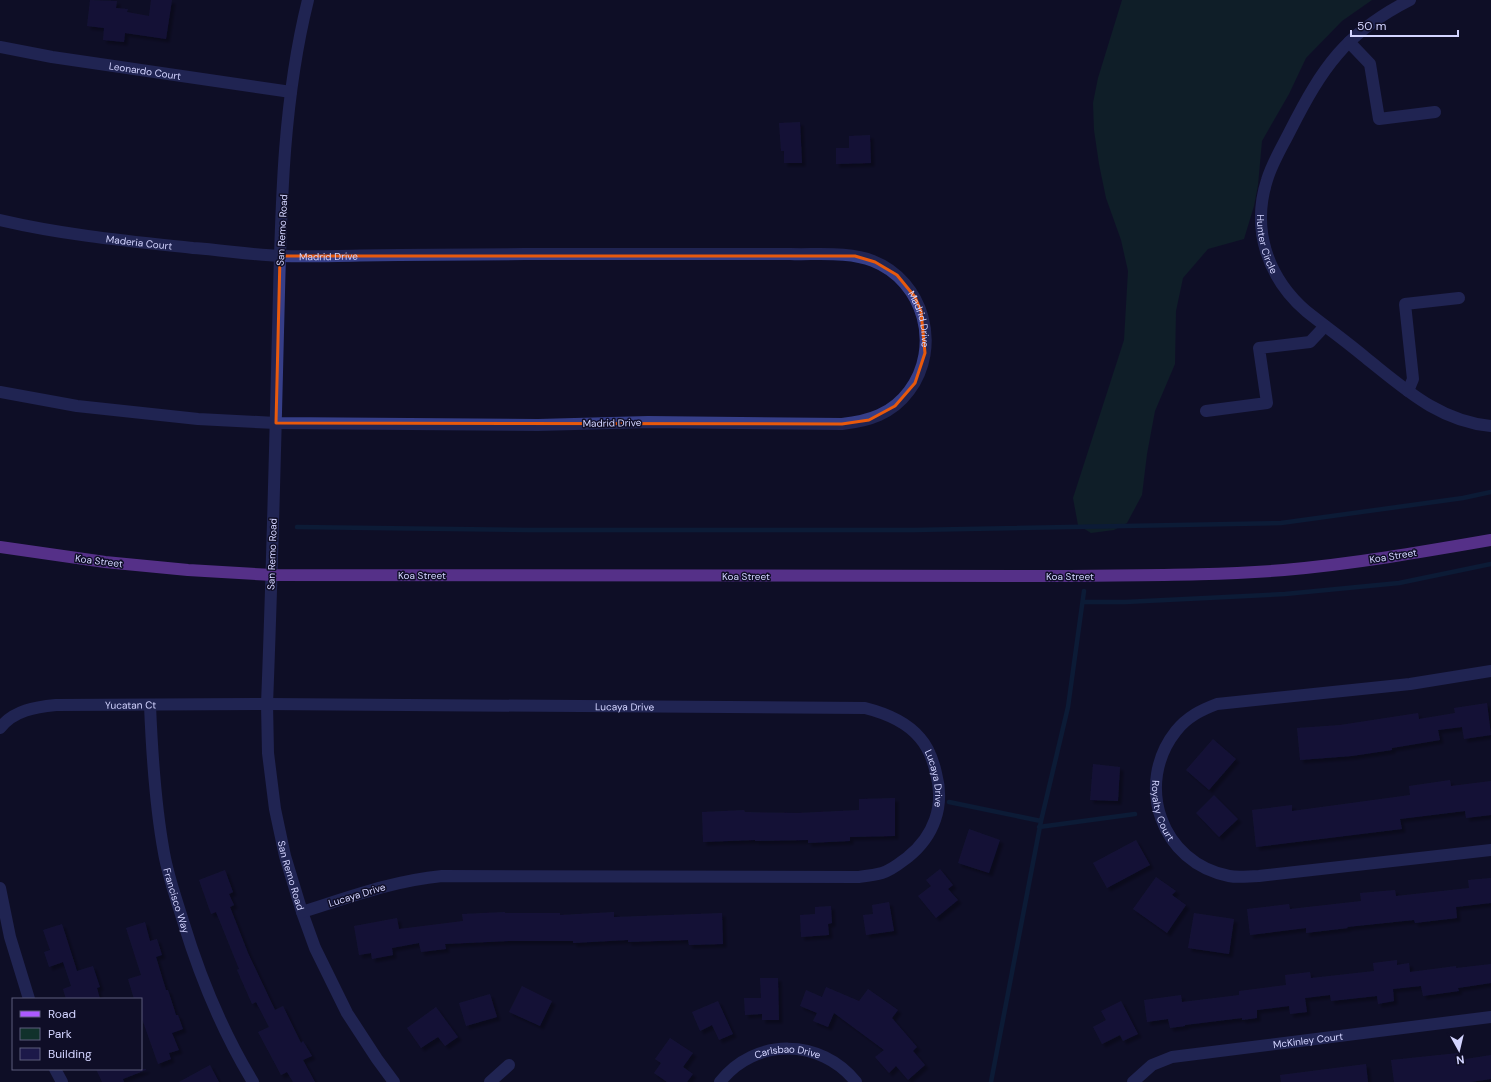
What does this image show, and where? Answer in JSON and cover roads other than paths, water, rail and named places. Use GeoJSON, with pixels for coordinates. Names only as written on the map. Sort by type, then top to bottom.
{"type":"FeatureCollection","features":[{"type":"Feature","properties":{"kind":"main road","name":"Koa Street"},"geometry":{"type":"LineString","coordinates":[[0,547],[105,562],[188,570],[272,575],[1066,576],[1230,573],[1285,570],[1353,562],[1491,540]]}},
{"type":"Feature","properties":{"kind":"street","name":"San Remo Road"},"geometry":{"type":"LineString","coordinates":[[308,0],[300,28],[287,124],[280,256],[272,575],[267,704],[268,753],[275,809],[285,856],[315,948],[347,1013],[394,1082]]}},
{"type":"Feature","properties":{"kind":"street","name":"Hunter Circle"},"geometry":{"type":"LineString","coordinates":[[1410,0],[1381,16],[1349,42],[1327,66],[1308,96],[1269,174],[1262,204],[1262,234],[1273,270],[1279,281],[1296,303],[1425,404],[1447,415],[1472,423],[1491,426]]}},
{"type":"Feature","properties":{"kind":"street"},"geometry":{"type":"LineString","coordinates":[[1349,42],[1370,64],[1379,119],[1435,112]]}},
{"type":"Feature","properties":{"kind":"street","name":"Leonardo Court"},"geometry":{"type":"LineString","coordinates":[[0,47],[52,58],[291,92]]}},
{"type":"Feature","properties":{"kind":"street","name":"Maderia Court"},"geometry":{"type":"LineString","coordinates":[[0,220],[94,238],[280,256]]}},
{"type":"Feature","properties":{"kind":"street","name":"Madrid Drive"},"geometry":{"type":"LineString","coordinates":[[276,423],[538,425],[648,422],[855,423],[879,416],[895,406],[906,395],[920,373],[925,344],[925,328],[921,311],[915,297],[907,285],[897,275],[884,266],[864,257],[814,254],[280,256]]}},
{"type":"Feature","properties":{"kind":"street"},"geometry":{"type":"LineString","coordinates":[[1408,391],[1413,379],[1405,304],[1459,298]]}},
{"type":"Feature","properties":{"kind":"street"},"geometry":{"type":"LineString","coordinates":[[1206,411],[1267,403],[1259,348],[1310,342],[1325,326]]}},
{"type":"Feature","properties":{"kind":"street"},"geometry":{"type":"LineString","coordinates":[[0,392],[77,406],[198,419],[276,423]]}},
{"type":"Feature","properties":{"kind":"street","name":"Royalty Court"},"geometry":{"type":"LineString","coordinates":[[1491,671],[1410,684],[1217,704],[1200,711],[1189,718],[1169,741],[1158,770],[1155,790],[1158,808],[1164,825],[1172,841],[1179,849],[1197,863],[1210,870],[1231,876],[1259,876],[1491,850]]}},
{"type":"Feature","properties":{"kind":"street","name":"Yucatan Ct"},"geometry":{"type":"LineString","coordinates":[[0,728],[11,717],[23,711],[41,706],[267,704]]}},
{"type":"Feature","properties":{"kind":"street","name":"Lucaya Drive"},"geometry":{"type":"LineString","coordinates":[[267,704],[864,708],[891,717],[912,729],[931,755],[938,779],[938,810],[932,829],[926,838],[912,854],[894,867],[883,873],[870,876],[442,876],[408,880],[302,912]]}},
{"type":"Feature","properties":{"kind":"street","name":"Francisco Way"},"geometry":{"type":"LineString","coordinates":[[150,705],[153,764],[164,855],[175,895],[209,998],[240,1062],[253,1082]]}},
{"type":"Feature","properties":{"kind":"street"},"geometry":{"type":"LineString","coordinates":[[0,888],[10,937],[29,998]]}},
{"type":"Feature","properties":{"kind":"street","name":"McKinley Court"},"geometry":{"type":"LineString","coordinates":[[1133,1082],[1152,1065],[1172,1057],[1491,1017]]}},
{"type":"Feature","properties":{"kind":"street","name":"Carlsbao Drive"},"geometry":{"type":"LineString","coordinates":[[720,1082],[738,1064],[754,1055],[786,1048],[805,1050],[821,1054],[837,1063],[856,1082]]}},
{"type":"Feature","properties":{"kind":"street"},"geometry":{"type":"LineString","coordinates":[[490,1082],[509,1065]]}},
{"type":"Feature","properties":{"kind":"street"},"geometry":{"type":"LineString","coordinates":[[56,1070],[62,1082]]}},
{"type":"Feature","properties":{"kind":"waterway"},"geometry":{"type":"LineString","coordinates":[[297,527],[529,530],[914,530],[1281,523],[1463,498],[1491,492]]}},
{"type":"Feature","properties":{"kind":"waterway"},"geometry":{"type":"LineString","coordinates":[[1084,602],[1125,602],[1285,594],[1399,583],[1491,564]]}},
{"type":"Feature","properties":{"kind":"waterway"},"geometry":{"type":"LineString","coordinates":[[991,1082],[1041,821],[1068,707],[1084,591]]}},
{"type":"Feature","properties":{"kind":"waterway"},"geometry":{"type":"LineString","coordinates":[[949,802],[1041,821]]}},
{"type":"Feature","properties":{"kind":"waterway"},"geometry":{"type":"LineString","coordinates":[[1039,827],[1135,814]]}}]}
